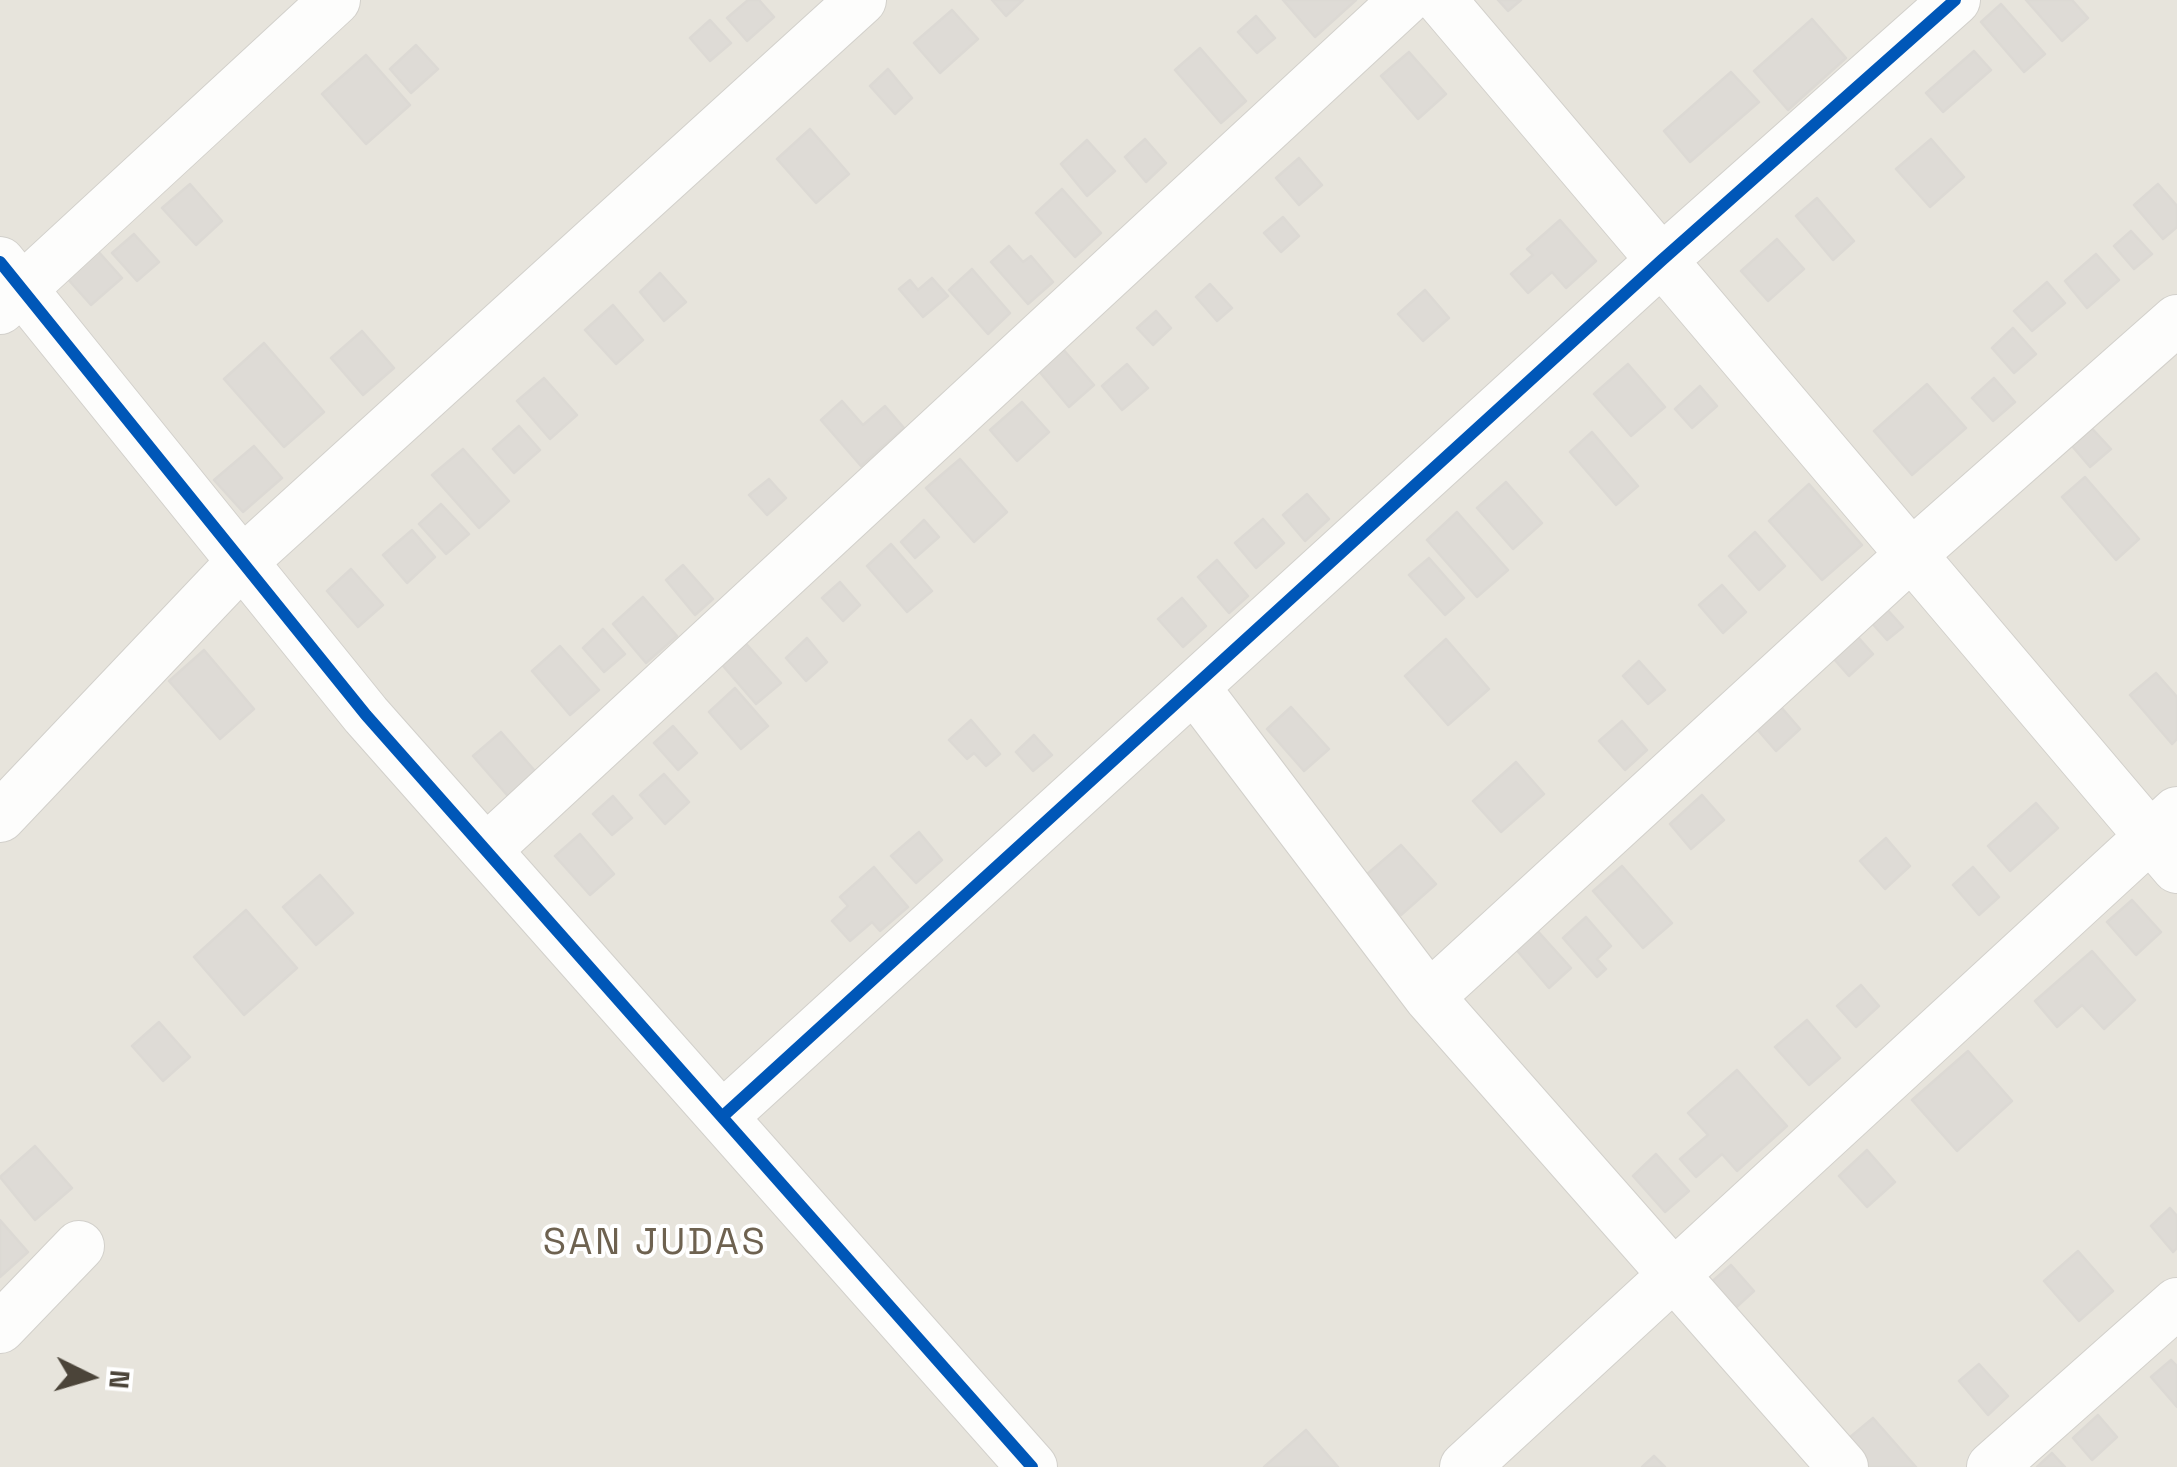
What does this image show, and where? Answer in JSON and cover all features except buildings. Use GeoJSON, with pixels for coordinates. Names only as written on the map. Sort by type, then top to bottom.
{"type":"FeatureCollection","features":[{"type":"Feature","properties":{"kind":"street"},"geometry":{"type":"LineString","coordinates":[[335,0],[7,287],[242,562],[366,715],[1032,1467]]}},
{"type":"Feature","properties":{"kind":"street"},"geometry":{"type":"LineString","coordinates":[[0,817],[242,562],[861,0]]}},
{"type":"Feature","properties":{"kind":"street"},"geometry":{"type":"LineString","coordinates":[[486,850],[1405,0]]}},
{"type":"Feature","properties":{"kind":"street"},"geometry":{"type":"LineString","coordinates":[[1441,0],[1911,555],[2168,839],[1674,1274],[1464,1467]]}},
{"type":"Feature","properties":{"kind":"street"},"geometry":{"type":"LineString","coordinates":[[722,1117],[1662,260],[1955,0]]}},
{"type":"Feature","properties":{"kind":"street"},"geometry":{"type":"LineString","coordinates":[[1429,996],[1911,555],[2177,320]]}},
{"type":"Feature","properties":{"kind":"street"},"geometry":{"type":"LineString","coordinates":[[1194,686],[1429,996],[1842,1467]]}},
{"type":"Feature","properties":{"kind":"street"},"geometry":{"type":"LineString","coordinates":[[0,1328],[78,1246]]}},
{"type":"Feature","properties":{"kind":"street"},"geometry":{"type":"LineString","coordinates":[[1992,1467],[2177,1303]]}},
{"type":"Feature","properties":{"kind":"shaded area","name":"SAN JUDAS"},"geometry":{"type":"Polygon","coordinates":[[[0,0],[2177,0],[2177,1467],[0,1467],[0,0]]]}},
{"type":"Feature","properties":{"kind":"cycle path"},"geometry":{"type":"LineString","coordinates":[[722,1117],[1662,260],[1955,0]]}},
{"type":"Feature","properties":{"kind":"cycle path"},"geometry":{"type":"LineString","coordinates":[[0,262],[366,715],[1032,1467]]}},
{"type":"Feature","properties":{"kind":"district","name":"SAN JUDAS"},"geometry":{"type":"Point","coordinates":[655,1244]}}]}
